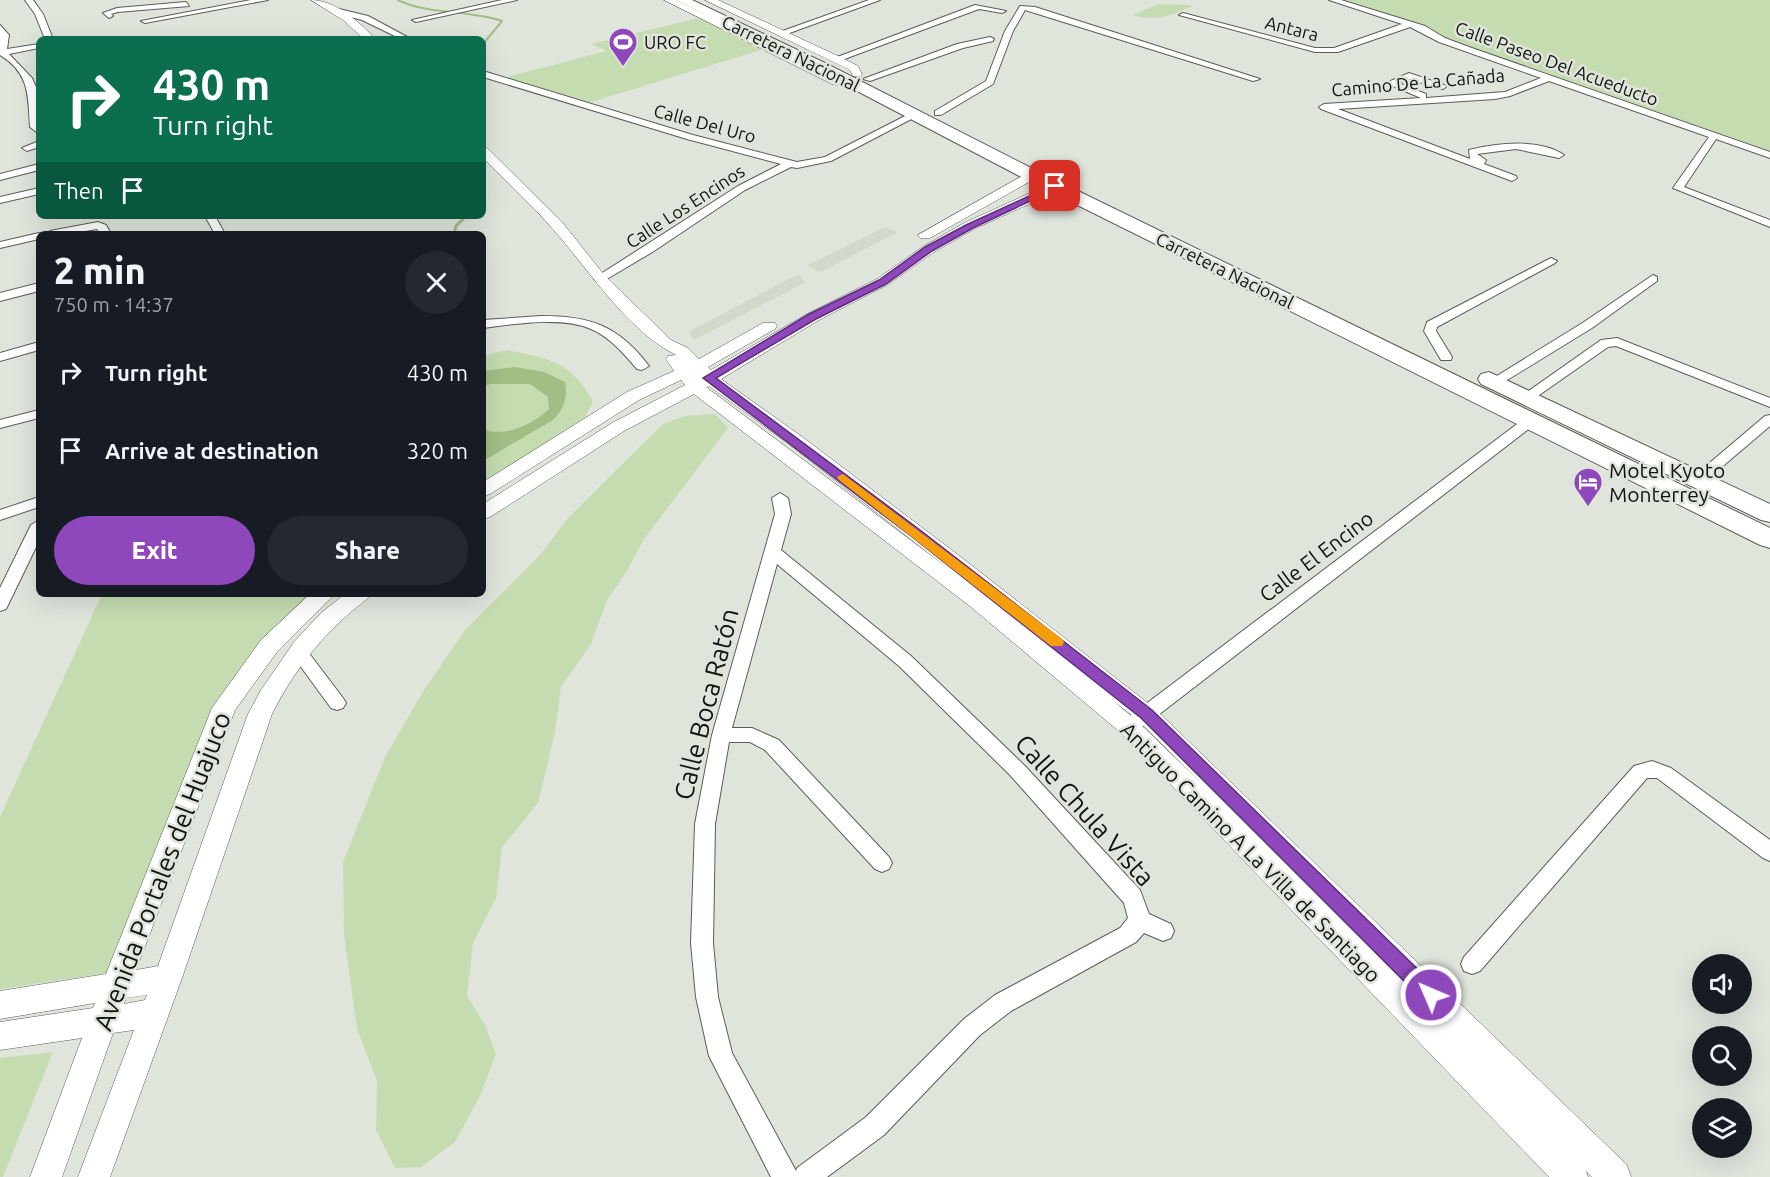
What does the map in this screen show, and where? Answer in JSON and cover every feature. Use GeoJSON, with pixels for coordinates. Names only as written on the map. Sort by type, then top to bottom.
{"type":"FeatureCollection","features":[{"type":"Feature","properties":{"kind":"highway","name":"Carretera Nacional"},"geometry":{"type":"LineString","coordinates":[[682,0],[829,63]]}},
{"type":"Feature","properties":{"kind":"highway","name":"Carretera Nacional"},"geometry":{"type":"LineString","coordinates":[[697,0],[829,63],[862,81],[914,115],[1031,175],[1770,539]]}},
{"type":"Feature","properties":{"kind":"highway","name":"Carretera Nacional"},"geometry":{"type":"LineString","coordinates":[[862,81],[938,112],[1373,322]]}},
{"type":"Feature","properties":{"kind":"highway"},"geometry":{"type":"LineString","coordinates":[[1404,337],[1770,514]]}},
{"type":"Feature","properties":{"kind":"street"},"geometry":{"type":"LineString","coordinates":[[29,0],[39,14],[48,36]]}},
{"type":"Feature","properties":{"kind":"street"},"geometry":{"type":"LineString","coordinates":[[178,5],[123,16],[109,16],[107,13],[218,0]]}},
{"type":"Feature","properties":{"kind":"street"},"geometry":{"type":"LineString","coordinates":[[146,21],[264,0]]}},
{"type":"Feature","properties":{"kind":"street"},"geometry":{"type":"LineString","coordinates":[[316,0],[335,10],[366,36]]}},
{"type":"Feature","properties":{"kind":"street"},"geometry":{"type":"LineString","coordinates":[[416,20],[455,10],[513,0]]}},
{"type":"Feature","properties":{"kind":"street"},"geometry":{"type":"LineString","coordinates":[[669,0],[836,82],[862,81],[960,46],[990,39]]}},
{"type":"Feature","properties":{"kind":"street"},"geometry":{"type":"LineString","coordinates":[[710,0],[781,33],[829,63],[978,7],[1002,11]]}},
{"type":"Feature","properties":{"kind":"street"},"geometry":{"type":"LineString","coordinates":[[781,33],[876,0]]}},
{"type":"Feature","properties":{"kind":"street","name":"Calle Paseo Del Acueducto"},"geometry":{"type":"LineString","coordinates":[[1333,0],[1410,24],[1450,44],[1770,155]]}},
{"type":"Feature","properties":{"kind":"street"},"geometry":{"type":"LineString","coordinates":[[938,112],[990,82],[1009,31],[1023,8],[1037,10],[1256,79]]}},
{"type":"Feature","properties":{"kind":"street"},"geometry":{"type":"LineString","coordinates":[[335,10],[365,18],[400,36]]}},
{"type":"Feature","properties":{"kind":"street","name":"Antara"},"geometry":{"type":"LineString","coordinates":[[1183,15],[1315,50],[1335,50],[1410,24]]}},
{"type":"Feature","properties":{"kind":"street"},"geometry":{"type":"LineString","coordinates":[[0,27],[4,35],[2,52]]}},
{"type":"Feature","properties":{"kind":"street"},"geometry":{"type":"LineString","coordinates":[[2,52],[36,46]]}},
{"type":"Feature","properties":{"kind":"street"},"geometry":{"type":"LineString","coordinates":[[2,52],[29,80],[32,87],[36,128]]}},
{"type":"Feature","properties":{"kind":"street","name":"Calle Del Uro"},"geometry":{"type":"LineString","coordinates":[[486,75],[690,137],[789,164],[805,165],[828,159],[914,115]]}},
{"type":"Feature","properties":{"kind":"street"},"geometry":{"type":"LineString","coordinates":[[1429,99],[1390,82],[1409,76],[1443,86]]}},
{"type":"Feature","properties":{"kind":"street","name":"Camino De La Cañada"},"geometry":{"type":"LineString","coordinates":[[1479,165],[1324,106],[1507,94],[1549,78]]}},
{"type":"Feature","properties":{"kind":"street"},"geometry":{"type":"LineString","coordinates":[[1714,136],[1678,188],[1770,224]]}},
{"type":"Feature","properties":{"kind":"street"},"geometry":{"type":"LineString","coordinates":[[27,148],[36,145]]}},
{"type":"Feature","properties":{"kind":"street"},"geometry":{"type":"LineString","coordinates":[[1512,178],[1479,165],[1481,160],[1474,157],[1472,152],[1497,145],[1531,147],[1559,155]]}},
{"type":"Feature","properties":{"kind":"street","name":"Antiguo Camino A La Villa de Santiago"},"geometry":{"type":"LineString","coordinates":[[486,154],[557,225],[600,279],[665,343],[671,355],[979,602],[1138,721],[1572,1177]]}},
{"type":"Feature","properties":{"kind":"street"},"geometry":{"type":"LineString","coordinates":[[0,172],[36,164]]}},
{"type":"Feature","properties":{"kind":"street","name":"Calle Los Encinos"},"geometry":{"type":"LineString","coordinates":[[600,279],[667,238],[728,195],[789,164]]}},
{"type":"Feature","properties":{"kind":"street"},"geometry":{"type":"LineString","coordinates":[[0,177],[36,168]]}},
{"type":"Feature","properties":{"kind":"street"},"geometry":{"type":"LineString","coordinates":[[486,511],[799,310],[864,279],[914,242],[1031,175]]}},
{"type":"Feature","properties":{"kind":"street"},"geometry":{"type":"LineString","coordinates":[[486,488],[633,396],[696,376],[882,282],[929,249],[969,226],[1055,186]]}},
{"type":"Feature","properties":{"kind":"street"},"geometry":{"type":"LineString","coordinates":[[0,200],[36,192]]}},
{"type":"Feature","properties":{"kind":"street"},"geometry":{"type":"LineString","coordinates":[[952,219],[969,226]]}},
{"type":"Feature","properties":{"kind":"street"},"geometry":{"type":"LineString","coordinates":[[66,231],[99,225],[104,231]]}},
{"type":"Feature","properties":{"kind":"street"},"geometry":{"type":"LineString","coordinates":[[0,245],[36,237]]}},
{"type":"Feature","properties":{"kind":"street"},"geometry":{"type":"LineString","coordinates":[[1446,357],[1430,331],[1431,325],[1551,261]]}},
{"type":"Feature","properties":{"kind":"street"},"geometry":{"type":"LineString","coordinates":[[1494,382],[1588,325],[1653,279]]}},
{"type":"Feature","properties":{"kind":"street"},"geometry":{"type":"LineString","coordinates":[[0,297],[36,288]]}},
{"type":"Feature","properties":{"kind":"street"},"geometry":{"type":"LineString","coordinates":[[486,324],[575,320],[595,325],[621,342],[642,366]]}},
{"type":"Feature","properties":{"kind":"street"},"geometry":{"type":"LineString","coordinates":[[1527,397],[1605,343],[1617,342],[1770,403]]}},
{"type":"Feature","properties":{"kind":"street"},"geometry":{"type":"LineString","coordinates":[[0,357],[36,347]]}},
{"type":"Feature","properties":{"kind":"street"},"geometry":{"type":"LineString","coordinates":[[608,412],[628,422]]}},
{"type":"Feature","properties":{"kind":"street"},"geometry":{"type":"LineString","coordinates":[[0,424],[36,415]]}},
{"type":"Feature","properties":{"kind":"street"},"geometry":{"type":"LineString","coordinates":[[1698,480],[1770,419]]}},
{"type":"Feature","properties":{"kind":"street","name":"Calle El Encino"},"geometry":{"type":"LineString","coordinates":[[1138,721],[1530,421]]}},
{"type":"Feature","properties":{"kind":"street","name":"Calle Boca Ratón"},"geometry":{"type":"LineString","coordinates":[[780,498],[783,514],[720,735],[705,824],[702,943],[707,997],[721,1056],[785,1177]]}},
{"type":"Feature","properties":{"kind":"street"},"geometry":{"type":"LineString","coordinates":[[0,515],[36,503]]}},
{"type":"Feature","properties":{"kind":"street"},"geometry":{"type":"LineString","coordinates":[[0,605],[36,531]]}},
{"type":"Feature","properties":{"kind":"street","name":"Calle Chula Vista"},"geometry":{"type":"LineString","coordinates":[[773,552],[905,661],[1017,770],[1132,897],[1140,920],[1136,930],[1003,1004],[972,1027],[875,1126],[806,1177]]}},
{"type":"Feature","properties":{"kind":"street","name":"Avenida Portales del Huajuco"},"geometry":{"type":"LineString","coordinates":[[46,1177],[116,985],[224,708],[246,674],[276,635],[320,597]]}},
{"type":"Feature","properties":{"kind":"street","name":"Avenida Portales del Huajuco"},"geometry":{"type":"LineString","coordinates":[[94,1177],[168,978],[260,714],[274,685],[299,652],[332,615],[356,597]]}},
{"type":"Feature","properties":{"kind":"street"},"geometry":{"type":"LineString","coordinates":[[299,652],[337,704]]}},
{"type":"Feature","properties":{"kind":"street"},"geometry":{"type":"LineString","coordinates":[[1138,721],[1616,1177]]}},
{"type":"Feature","properties":{"kind":"street"},"geometry":{"type":"LineString","coordinates":[[720,735],[752,735],[772,745],[882,863]]}},
{"type":"Feature","properties":{"kind":"street"},"geometry":{"type":"LineString","coordinates":[[1472,964],[1641,771],[1652,769],[1664,773],[1770,852]]}},
{"type":"Feature","properties":{"kind":"street"},"geometry":{"type":"LineString","coordinates":[[1140,920],[1163,931]]}},
{"type":"Feature","properties":{"kind":"street"},"geometry":{"type":"LineString","coordinates":[[0,1005],[168,978]]}},
{"type":"Feature","properties":{"kind":"street"},"geometry":{"type":"LineString","coordinates":[[0,1036],[155,1013]]}},
{"type":"Feature","properties":{"kind":"shaded area"},"geometry":{"type":"Polygon","coordinates":[[[1338,0],[1770,0],[1770,151],[1338,0]]]}},
{"type":"Feature","properties":{"kind":"shaded area"},"geometry":{"type":"Polygon","coordinates":[[[1158,4],[1193,6],[1156,18],[1133,15],[1158,4]]]}},
{"type":"Feature","properties":{"kind":"shaded area","name":"URO FC"},"geometry":{"type":"Polygon","coordinates":[[[699,18],[761,50],[588,103],[506,77],[607,51],[591,44],[699,18]]]}},
{"type":"Feature","properties":{"kind":"shaded area"},"geometry":{"type":"Polygon","coordinates":[[[885,227],[898,232],[821,272],[806,266],[885,227]]]}},
{"type":"Feature","properties":{"kind":"shaded area"},"geometry":{"type":"Polygon","coordinates":[[[798,274],[806,282],[694,340],[688,332],[798,274]]]}},
{"type":"Feature","properties":{"kind":"shaded area"},"geometry":{"type":"Polygon","coordinates":[[[507,350],[547,359],[558,364],[576,378],[593,401],[582,424],[486,482],[486,355],[507,350]]]}},
{"type":"Feature","properties":{"kind":"shaded area"},"geometry":{"type":"Polygon","coordinates":[[[515,367],[544,372],[565,382],[566,393],[560,412],[553,420],[486,459],[486,430],[509,431],[535,420],[549,409],[548,397],[530,384],[486,385],[486,371],[515,367]]]}},
{"type":"Feature","properties":{"kind":"shaded area"},"geometry":{"type":"Polygon","coordinates":[[[715,414],[728,428],[644,539],[627,571],[607,600],[591,644],[561,687],[555,732],[538,803],[502,847],[496,898],[473,942],[467,996],[485,1025],[496,1054],[480,1096],[455,1142],[421,1167],[395,1168],[376,1130],[377,1081],[357,1029],[344,935],[343,862],[385,757],[424,690],[465,630],[540,555],[568,518],[663,424],[684,416],[715,414]]]}},
{"type":"Feature","properties":{"kind":"shaded area"},"geometry":{"type":"Polygon","coordinates":[[[101,597],[312,597],[266,637],[229,686],[208,726],[117,963],[106,973],[0,989],[0,817],[101,597]]]}},
{"type":"Feature","properties":{"kind":"shaded area"},"geometry":{"type":"Polygon","coordinates":[[[53,1052],[3,1177],[0,1177],[0,1058],[53,1052]]]}},
{"type":"Feature","properties":{"kind":"waterway"},"geometry":{"type":"LineString","coordinates":[[398,0],[436,11],[476,15],[502,21],[486,40]]}},
{"type":"Feature","properties":{"kind":"waterway"},"geometry":{"type":"LineString","coordinates":[[455,231],[456,226],[463,219]]}},
{"type":"Feature","properties":{"kind":"slow traffic"},"geometry":{"type":"LineString","coordinates":[[843,477],[1056,642]]}},
{"type":"Feature","properties":{"kind":"place","name":"URO FC"},"geometry":{"type":"Point","coordinates":[623,68]}},
{"type":"Feature","properties":{"kind":"place","name":"Motel Kyoto Monterrey"},"geometry":{"type":"Point","coordinates":[1588,508]}},
{"type":"Feature","properties":{"kind":"route"},"geometry":{"type":"LineString","coordinates":[[1055,186],[969,226],[929,249],[882,282],[813,317],[709,378],[795,440],[916,533],[1146,714],[1215,779],[1431,995]]}}]}
